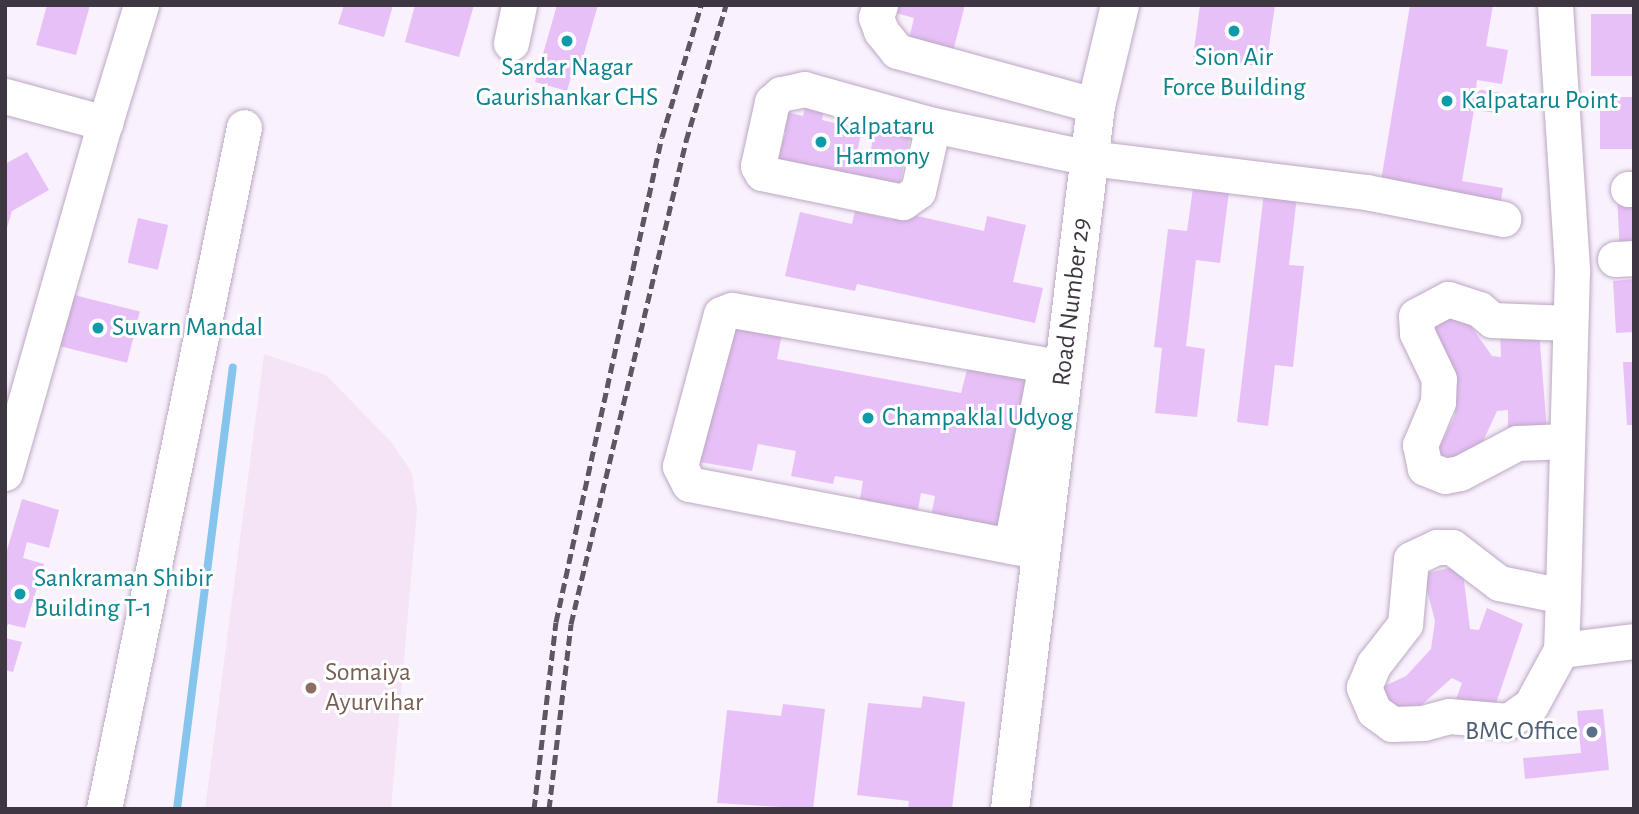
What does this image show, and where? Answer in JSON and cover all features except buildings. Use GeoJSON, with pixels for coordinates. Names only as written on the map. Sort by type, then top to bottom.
{"type":"FeatureCollection","features":[{"type":"Feature","properties":{"kind":"main road","name":"Road Number 29"},"geometry":{"type":"LineString","coordinates":[[1010,809],[1026,549],[1090,158],[1096,106],[1120,5]]}},
{"type":"Feature","properties":{"kind":"street"},"geometry":{"type":"LineString","coordinates":[[5,473],[141,5]]}},
{"type":"Feature","properties":{"kind":"street"},"geometry":{"type":"LineString","coordinates":[[511,43],[519,5]]}},
{"type":"Feature","properties":{"kind":"street"},"geometry":{"type":"LineString","coordinates":[[880,5],[876,16],[881,31],[897,51],[1096,106]]}},
{"type":"Feature","properties":{"kind":"street"},"geometry":{"type":"LineString","coordinates":[[1555,5],[1572,271],[1570,323],[1563,596],[1561,650],[1531,705],[1508,721],[1449,716],[1423,723],[1392,724],[1374,711],[1363,687],[1374,664],[1405,624],[1411,559],[1425,551],[1452,547],[1499,583],[1563,596]]}},
{"type":"Feature","properties":{"kind":"street"},"geometry":{"type":"LineString","coordinates":[[933,125],[918,191],[903,202],[762,173],[758,166],[772,102],[793,89],[933,125],[1090,158],[1366,192],[1503,219]]}},
{"type":"Feature","properties":{"kind":"street"},"geometry":{"type":"LineString","coordinates":[[5,96],[105,122]]}},
{"type":"Feature","properties":{"kind":"street"},"geometry":{"type":"LineString","coordinates":[[104,809],[244,127]]}},
{"type":"Feature","properties":{"kind":"street"},"geometry":{"type":"LineString","coordinates":[[1567,441],[1517,443],[1460,473],[1445,476],[1425,468],[1420,445],[1438,402],[1439,379],[1417,333],[1416,316],[1448,299],[1479,309],[1492,320],[1570,323]]}},
{"type":"Feature","properties":{"kind":"street"},"geometry":{"type":"LineString","coordinates":[[1026,549],[689,484],[680,466],[721,313],[732,310],[1055,367]]}},
{"type":"Feature","properties":{"kind":"street"},"geometry":{"type":"LineString","coordinates":[[1561,650],[1634,641]]}},
{"type":"Feature","properties":{"kind":"shaded area","name":"Somaiya Ayurvihar"},"geometry":{"type":"Polygon","coordinates":[[[264,354],[326,375],[392,443],[412,473],[417,510],[391,809],[205,809],[264,354]]]}},
{"type":"Feature","properties":{"kind":"waterway"},"geometry":{"type":"LineString","coordinates":[[177,809],[233,368]]}},
{"type":"Feature","properties":{"kind":"railway"},"geometry":{"type":"LineString","coordinates":[[534,809],[556,622],[662,137],[701,5]]}},
{"type":"Feature","properties":{"kind":"railway"},"geometry":{"type":"LineString","coordinates":[[549,809],[571,624],[686,141],[726,5]]}},
{"type":"Feature","properties":{"kind":"place","name":"Sion Air Force Building"},"geometry":{"type":"Point","coordinates":[1234,31]}},
{"type":"Feature","properties":{"kind":"place","name":"Sardar Nagar Gaurishankar CHS"},"geometry":{"type":"Point","coordinates":[567,41]}},
{"type":"Feature","properties":{"kind":"place","name":"Kalpataru Point"},"geometry":{"type":"Point","coordinates":[1447,101]}},
{"type":"Feature","properties":{"kind":"place","name":"Kalpataru Harmony"},"geometry":{"type":"Point","coordinates":[821,142]}},
{"type":"Feature","properties":{"kind":"place","name":"Suvarn Mandal"},"geometry":{"type":"Point","coordinates":[98,328]}},
{"type":"Feature","properties":{"kind":"place","name":"Champaklal Udyog"},"geometry":{"type":"Point","coordinates":[868,418]}},
{"type":"Feature","properties":{"kind":"place","name":"Sankraman Shibir Building T-1"},"geometry":{"type":"Point","coordinates":[20,594]}},
{"type":"Feature","properties":{"kind":"place","name":"Somaiya Ayurvihar"},"geometry":{"type":"Point","coordinates":[311,688]}},
{"type":"Feature","properties":{"kind":"place","name":"BMC Office"},"geometry":{"type":"Point","coordinates":[1592,732]}}]}
